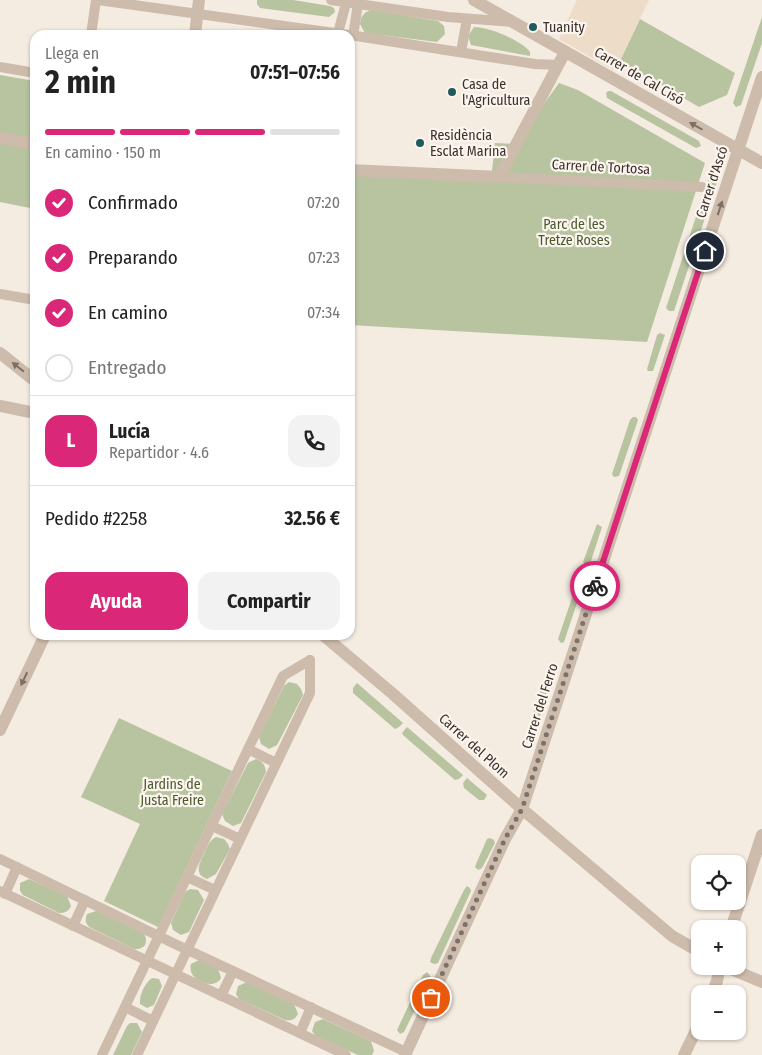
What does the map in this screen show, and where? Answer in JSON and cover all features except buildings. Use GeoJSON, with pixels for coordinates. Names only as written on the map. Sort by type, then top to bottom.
{"type":"FeatureCollection","features":[{"type":"Feature","properties":{"kind":"street"},"geometry":{"type":"LineString","coordinates":[[92,30],[97,0],[313,30]]}},
{"type":"Feature","properties":{"kind":"street"},"geometry":{"type":"LineString","coordinates":[[196,30],[199,0]]}},
{"type":"Feature","properties":{"kind":"street"},"geometry":{"type":"LineString","coordinates":[[331,0],[468,19],[515,23]]}},
{"type":"Feature","properties":{"kind":"street","name":"Carrer de Cal Cisó"},"geometry":{"type":"LineString","coordinates":[[474,0],[762,163]]}},
{"type":"Feature","properties":{"kind":"street"},"geometry":{"type":"LineString","coordinates":[[346,2],[347,30]]}},
{"type":"Feature","properties":{"kind":"street"},"geometry":{"type":"LineString","coordinates":[[349,30],[358,4]]}},
{"type":"Feature","properties":{"kind":"street"},"geometry":{"type":"LineString","coordinates":[[461,52],[468,19]]}},
{"type":"Feature","properties":{"kind":"street"},"geometry":{"type":"LineString","coordinates":[[355,36],[535,64],[558,65]]}},
{"type":"Feature","properties":{"kind":"street"},"geometry":{"type":"LineString","coordinates":[[499,177],[565,52]]}},
{"type":"Feature","properties":{"kind":"street"},"geometry":{"type":"LineString","coordinates":[[0,67],[30,72]]}},
{"type":"Feature","properties":{"kind":"street","name":"Carrer d'Ascó"},"geometry":{"type":"LineString","coordinates":[[670,354],[762,77]]}},
{"type":"Feature","properties":{"kind":"street"},"geometry":{"type":"LineString","coordinates":[[0,138],[30,143]]}},
{"type":"Feature","properties":{"kind":"street","name":"Carrer de Tortosa"},"geometry":{"type":"LineString","coordinates":[[355,170],[702,187]]}},
{"type":"Feature","properties":{"kind":"street"},"geometry":{"type":"LineString","coordinates":[[0,294],[30,299]]}},
{"type":"Feature","properties":{"kind":"street"},"geometry":{"type":"LineString","coordinates":[[0,353],[30,377]]}},
{"type":"Feature","properties":{"kind":"street","name":"Carrer del Ferro"},"geometry":{"type":"LineString","coordinates":[[406,1053],[505,839],[522,809],[670,354]]}},
{"type":"Feature","properties":{"kind":"street"},"geometry":{"type":"LineString","coordinates":[[0,406],[30,412]]}},
{"type":"Feature","properties":{"kind":"street"},"geometry":{"type":"LineString","coordinates":[[0,730],[43,640]]}},
{"type":"Feature","properties":{"kind":"street","name":"Carrer del Plom"},"geometry":{"type":"LineString","coordinates":[[329,640],[393,694],[522,809],[672,936],[691,947]]}},
{"type":"Feature","properties":{"kind":"street"},"geometry":{"type":"LineString","coordinates":[[102,1055],[283,676],[310,660],[310,693],[137,1055]]}},
{"type":"Feature","properties":{"kind":"street"},"geometry":{"type":"LineString","coordinates":[[248,749],[276,763]]}},
{"type":"Feature","properties":{"kind":"street"},"geometry":{"type":"LineString","coordinates":[[212,826],[240,839]]}},
{"type":"Feature","properties":{"kind":"street"},"geometry":{"type":"LineString","coordinates":[[734,920],[762,835]]}},
{"type":"Feature","properties":{"kind":"street"},"geometry":{"type":"LineString","coordinates":[[0,859],[406,1053]]}},
{"type":"Feature","properties":{"kind":"street"},"geometry":{"type":"LineString","coordinates":[[17,868],[3,892],[346,1055]]}},
{"type":"Feature","properties":{"kind":"street"},"geometry":{"type":"LineString","coordinates":[[187,877],[215,890]]}},
{"type":"Feature","properties":{"kind":"street"},"geometry":{"type":"LineString","coordinates":[[73,926],[85,900]]}},
{"type":"Feature","properties":{"kind":"street"},"geometry":{"type":"LineString","coordinates":[[221,996],[233,971]]}},
{"type":"Feature","properties":{"kind":"street"},"geometry":{"type":"LineString","coordinates":[[745,975],[762,982]]}},
{"type":"Feature","properties":{"kind":"street"},"geometry":{"type":"LineString","coordinates":[[125,1007],[153,1022]]}},
{"type":"Feature","properties":{"kind":"street"},"geometry":{"type":"LineString","coordinates":[[300,1033],[311,1007]]}},
{"type":"Feature","properties":{"kind":"street"},"geometry":{"type":"LineString","coordinates":[[684,1055],[691,1040]]}},
{"type":"Feature","properties":{"kind":"green space"},"geometry":{"type":"Polygon","coordinates":[[[257,0],[293,0],[330,6],[334,8],[335,12],[329,17],[260,8],[257,0]]]}},
{"type":"Feature","properties":{"kind":"green space"},"geometry":{"type":"Polygon","coordinates":[[[371,10],[438,21],[444,26],[445,34],[437,42],[365,33],[360,24],[361,19],[364,14],[371,10]]]}},
{"type":"Feature","properties":{"kind":"green space"},"geometry":{"type":"Polygon","coordinates":[[[762,17],[762,43],[741,105],[736,107],[733,103],[762,17]]]}},
{"type":"Feature","properties":{"kind":"green space"},"geometry":{"type":"Polygon","coordinates":[[[640,19],[735,73],[727,95],[699,107],[620,61],[640,19]]]}},
{"type":"Feature","properties":{"kind":"green space"},"geometry":{"type":"Polygon","coordinates":[[[474,27],[488,29],[520,43],[530,52],[530,56],[471,45],[468,36],[474,27]]]}},
{"type":"Feature","properties":{"kind":"green space"},"geometry":{"type":"Polygon","coordinates":[[[0,75],[30,80],[30,208],[0,202],[0,75]]]}},
{"type":"Feature","properties":{"kind":"green space","name":"Parc de les Tretze Roses"},"geometry":{"type":"Polygon","coordinates":[[[559,83],[578,90],[705,163],[647,342],[355,325],[355,166],[492,171],[495,143],[515,144],[559,83]]]}},
{"type":"Feature","properties":{"kind":"green space"},"geometry":{"type":"Polygon","coordinates":[[[608,91],[699,141],[701,146],[696,148],[607,98],[606,93],[608,91]]]}},
{"type":"Feature","properties":{"kind":"green space"},"geometry":{"type":"Polygon","coordinates":[[[711,178],[717,182],[674,311],[669,311],[666,308],[708,180],[711,178]]]}},
{"type":"Feature","properties":{"kind":"green space"},"geometry":{"type":"Polygon","coordinates":[[[660,333],[665,335],[653,371],[648,371],[657,335],[660,333]]]}},
{"type":"Feature","properties":{"kind":"green space"},"geometry":{"type":"Polygon","coordinates":[[[636,417],[638,420],[619,476],[614,477],[612,474],[630,420],[636,417]]]}},
{"type":"Feature","properties":{"kind":"green space"},"geometry":{"type":"Polygon","coordinates":[[[597,524],[602,527],[590,564],[587,566],[583,562],[597,524]]]}},
{"type":"Feature","properties":{"kind":"green space"},"geometry":{"type":"Polygon","coordinates":[[[576,591],[580,594],[564,642],[561,643],[558,639],[574,592],[576,591]]]}},
{"type":"Feature","properties":{"kind":"green space"},"geometry":{"type":"Polygon","coordinates":[[[548,674],[553,678],[535,731],[530,732],[528,730],[545,676],[548,674]]]}},
{"type":"Feature","properties":{"kind":"green space"},"geometry":{"type":"Polygon","coordinates":[[[289,682],[297,684],[303,695],[277,745],[269,749],[261,744],[259,737],[284,686],[289,682]]]}},
{"type":"Feature","properties":{"kind":"green space"},"geometry":{"type":"Polygon","coordinates":[[[357,683],[403,723],[395,729],[353,693],[353,688],[357,683]]]}},
{"type":"Feature","properties":{"kind":"green space","name":"Jardins de Justa Freire"},"geometry":{"type":"Polygon","coordinates":[[[119,718],[232,771],[158,927],[104,901],[140,824],[81,797],[119,718]]]}},
{"type":"Feature","properties":{"kind":"green space"},"geometry":{"type":"Polygon","coordinates":[[[407,727],[463,775],[455,780],[404,736],[402,733],[407,727]]]}},
{"type":"Feature","properties":{"kind":"green space"},"geometry":{"type":"Polygon","coordinates":[[[256,759],[263,764],[266,772],[241,823],[233,826],[225,821],[222,814],[248,763],[256,759]]]}},
{"type":"Feature","properties":{"kind":"green space"},"geometry":{"type":"Polygon","coordinates":[[[467,778],[487,795],[484,800],[479,800],[464,788],[463,783],[467,778]]]}},
{"type":"Feature","properties":{"kind":"green space"},"geometry":{"type":"Polygon","coordinates":[[[216,837],[224,839],[230,849],[216,874],[207,879],[200,874],[199,865],[208,844],[216,837]]]}},
{"type":"Feature","properties":{"kind":"green space"},"geometry":{"type":"Polygon","coordinates":[[[490,838],[495,843],[482,868],[478,870],[475,867],[476,864],[487,839],[490,838]]]}},
{"type":"Feature","properties":{"kind":"green space"},"geometry":{"type":"Polygon","coordinates":[[[29,879],[67,896],[71,906],[69,910],[59,913],[23,895],[20,891],[20,883],[29,879]]]}},
{"type":"Feature","properties":{"kind":"green space"},"geometry":{"type":"Polygon","coordinates":[[[467,886],[471,891],[438,963],[434,964],[430,962],[431,958],[467,886]]]}},
{"type":"Feature","properties":{"kind":"green space"},"geometry":{"type":"Polygon","coordinates":[[[190,889],[198,890],[204,900],[189,932],[181,935],[173,930],[171,923],[185,892],[190,889]]]}},
{"type":"Feature","properties":{"kind":"green space"},"geometry":{"type":"Polygon","coordinates":[[[96,911],[143,932],[146,939],[144,946],[134,949],[89,927],[86,921],[87,914],[96,911]]]}},
{"type":"Feature","properties":{"kind":"green space"},"geometry":{"type":"Polygon","coordinates":[[[199,960],[218,968],[221,978],[217,982],[207,984],[196,979],[192,974],[191,964],[199,960]]]}},
{"type":"Feature","properties":{"kind":"green space"},"geometry":{"type":"Polygon","coordinates":[[[427,972],[431,977],[404,1032],[400,1034],[397,1030],[423,975],[427,972]]]}},
{"type":"Feature","properties":{"kind":"green space"},"geometry":{"type":"Polygon","coordinates":[[[152,978],[159,979],[162,986],[154,1005],[147,1008],[140,1004],[140,997],[145,986],[152,978]]]}},
{"type":"Feature","properties":{"kind":"green space"},"geometry":{"type":"Polygon","coordinates":[[[247,982],[294,1004],[297,1016],[293,1020],[285,1020],[239,999],[236,994],[238,986],[247,982]]]}},
{"type":"Feature","properties":{"kind":"green space"},"geometry":{"type":"Polygon","coordinates":[[[323,1019],[371,1041],[374,1051],[372,1055],[358,1055],[316,1036],[312,1031],[315,1022],[323,1019]]]}},
{"type":"Feature","properties":{"kind":"green space"},"geometry":{"type":"Polygon","coordinates":[[[130,1023],[137,1023],[142,1032],[131,1055],[113,1055],[127,1026],[130,1023]]]}},
{"type":"Feature","properties":{"kind":"shaded area"},"geometry":{"type":"Polygon","coordinates":[[[577,0],[649,0],[615,71],[559,39],[577,0]]]}},
{"type":"Feature","properties":{"kind":"way so far"},"geometry":{"type":"LineString","coordinates":[[431,998],[505,839],[522,809],[595,586]]}},
{"type":"Feature","properties":{"kind":"place","name":"Tuanity"},"geometry":{"type":"Point","coordinates":[533,27]}},
{"type":"Feature","properties":{"kind":"place","name":"Casa de l'Agricultura"},"geometry":{"type":"Point","coordinates":[452,92]}},
{"type":"Feature","properties":{"kind":"place","name":"Residència Esclat Marina"},"geometry":{"type":"Point","coordinates":[420,143]}},
{"type":"Feature","properties":{"kind":"route"},"geometry":{"type":"LineString","coordinates":[[595,586],[705,251]]}}]}
